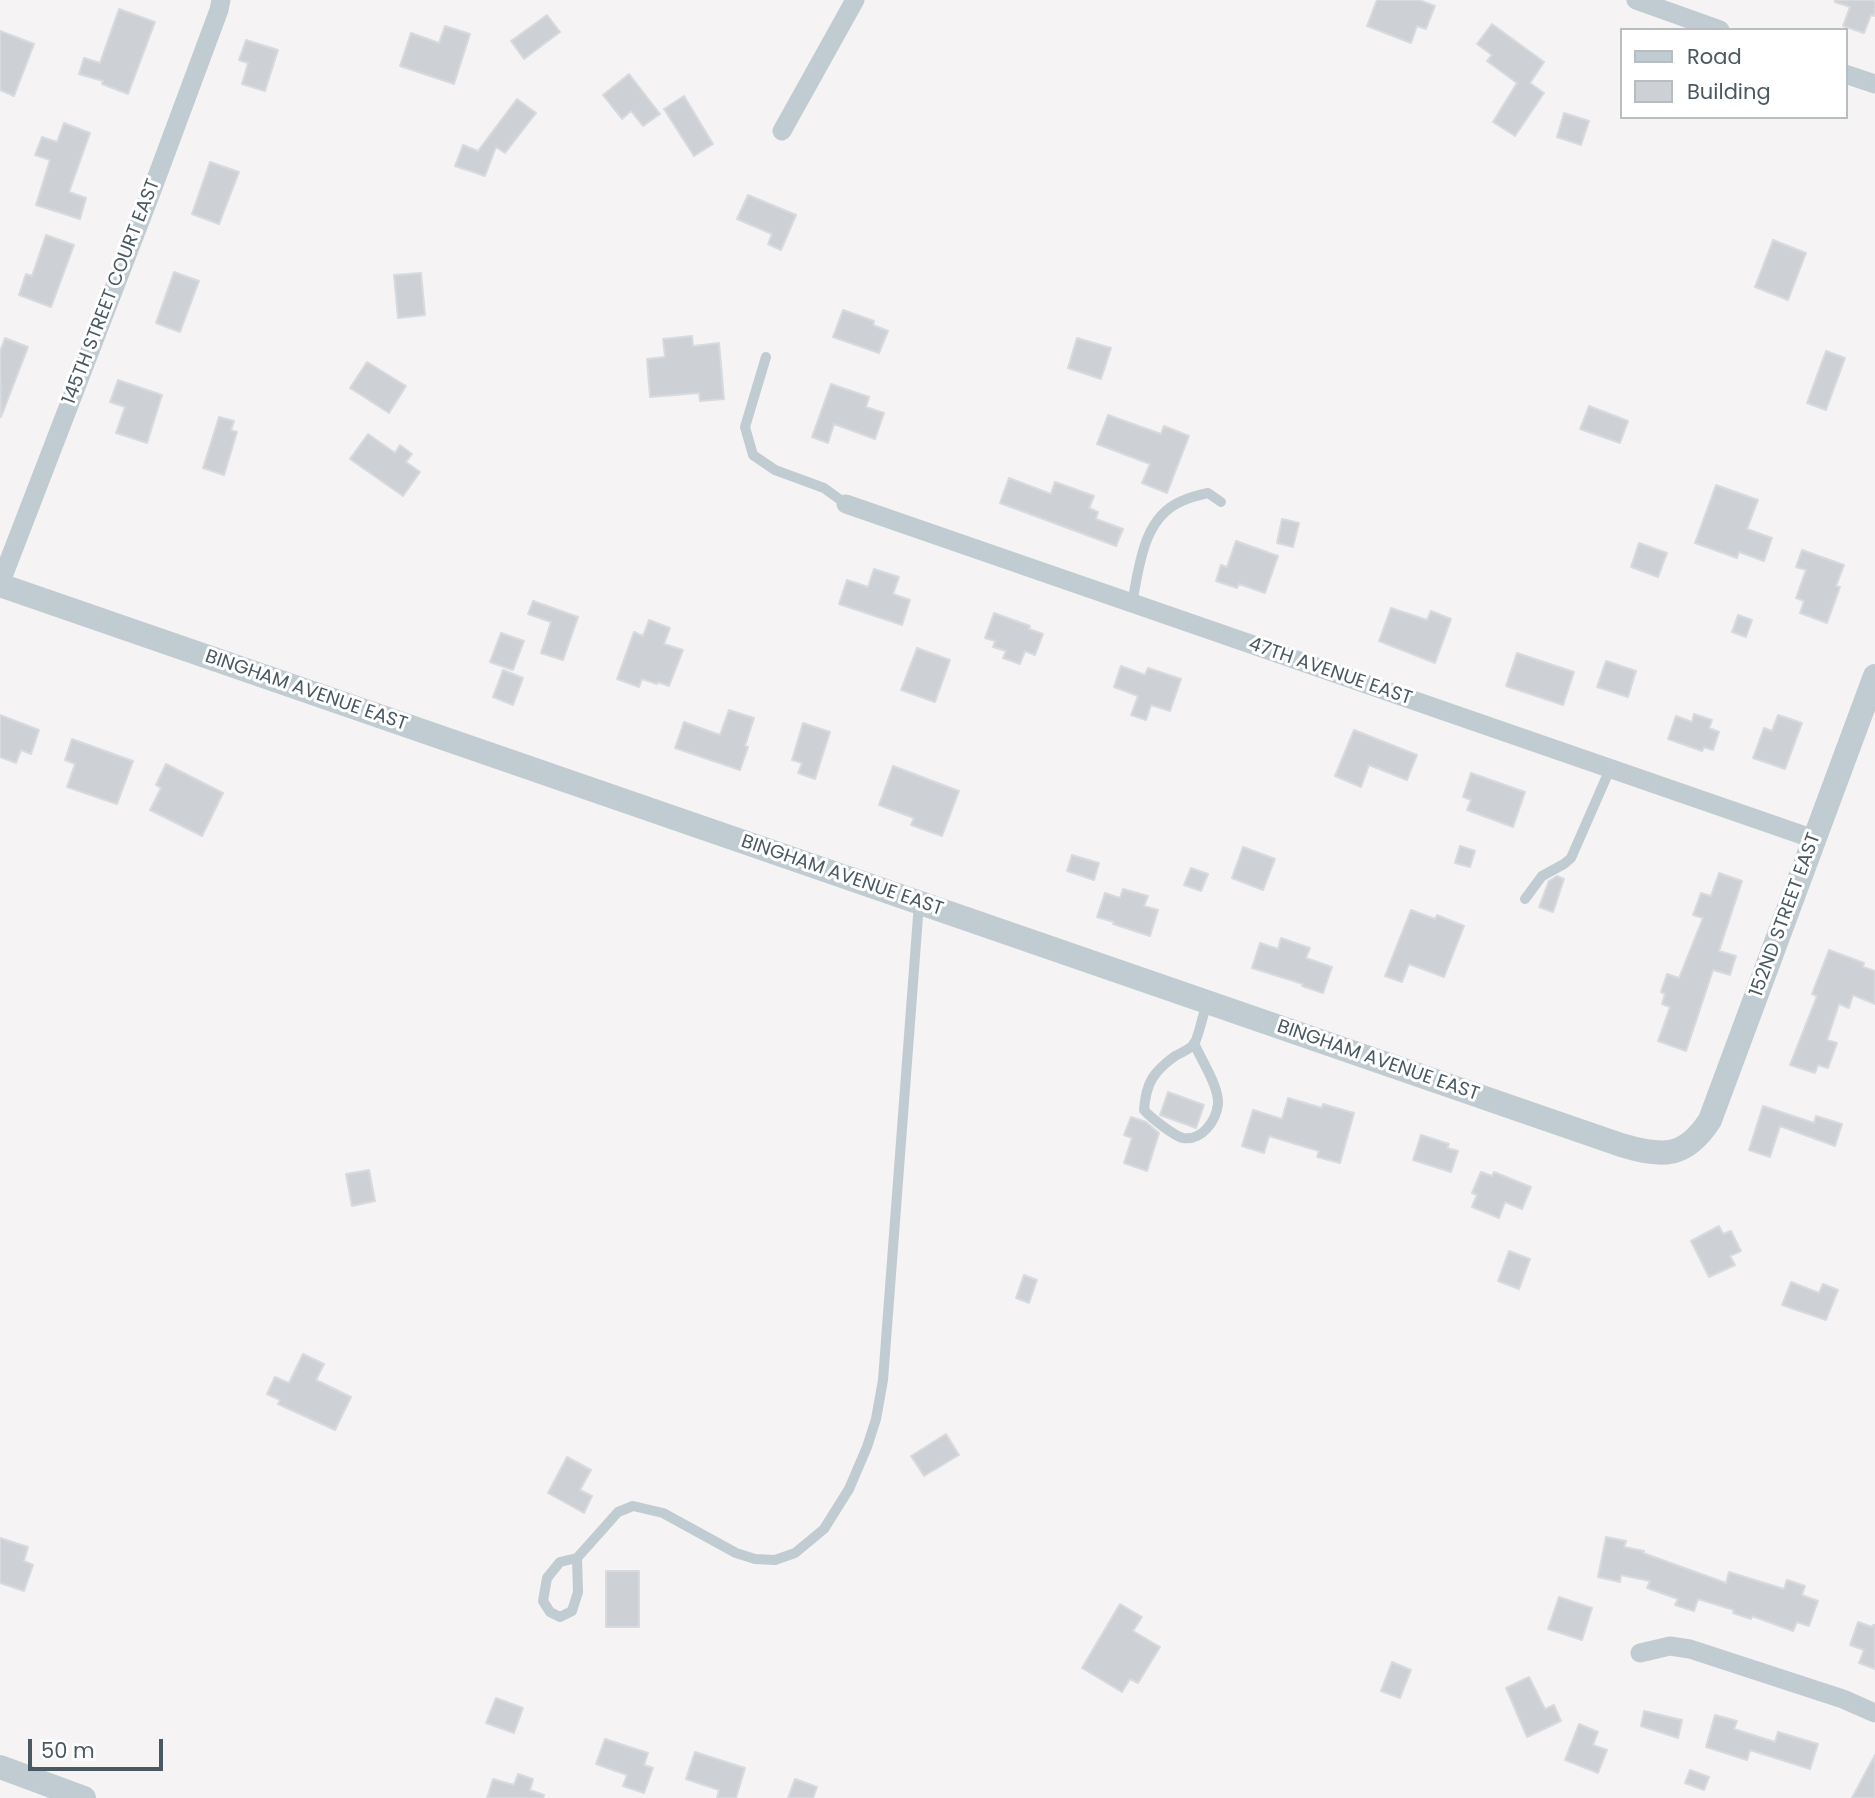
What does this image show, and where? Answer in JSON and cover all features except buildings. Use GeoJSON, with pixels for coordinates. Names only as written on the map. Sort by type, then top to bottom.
{"type":"FeatureCollection","features":[{"type":"Feature","properties":{"kind":"street","name":"145TH STREET COURT EAST"},"geometry":{"type":"LineString","coordinates":[[0,584],[152,190],[215,23],[221,0]]}},
{"type":"Feature","properties":{"kind":"street"},"geometry":{"type":"LineString","coordinates":[[782,131],[855,0]]}},
{"type":"Feature","properties":{"kind":"street"},"geometry":{"type":"LineString","coordinates":[[1636,0],[1714,28]]}},
{"type":"Feature","properties":{"kind":"street"},"geometry":{"type":"LineString","coordinates":[[1847,75],[1875,84]]}},
{"type":"Feature","properties":{"kind":"street","name":"47TH AVENUE EAST"},"geometry":{"type":"LineString","coordinates":[[846,504],[1814,839]]}},
{"type":"Feature","properties":{"kind":"street","name":"BINGHAM AVENUE EAST"},"geometry":{"type":"LineString","coordinates":[[0,584],[1621,1145],[1655,1153],[1686,1147]]}},
{"type":"Feature","properties":{"kind":"street","name":"152ND STREET EAST"},"geometry":{"type":"LineString","coordinates":[[1686,1147],[1700,1135],[1710,1120],[1875,677]]}},
{"type":"Feature","properties":{"kind":"street"},"geometry":{"type":"LineString","coordinates":[[1640,1653],[1670,1646],[1690,1649],[1843,1699],[1875,1713]]}},
{"type":"Feature","properties":{"kind":"street"},"geometry":{"type":"LineString","coordinates":[[0,1767],[84,1798]]}},
{"type":"Feature","properties":{"kind":"lane"},"geometry":{"type":"LineString","coordinates":[[766,357],[745,427],[753,455],[775,470],[824,488],[846,504]]}},
{"type":"Feature","properties":{"kind":"lane"},"geometry":{"type":"LineString","coordinates":[[1132,604],[1147,536],[1161,515],[1180,501],[1208,493],[1221,502]]}},
{"type":"Feature","properties":{"kind":"lane"},"geometry":{"type":"LineString","coordinates":[[1525,899],[1542,876],[1571,858],[1610,769]]}},
{"type":"Feature","properties":{"kind":"lane"},"geometry":{"type":"LineString","coordinates":[[577,1558],[578,1592],[572,1611],[560,1617],[550,1612],[543,1601],[547,1578],[559,1562],[577,1558],[618,1512],[633,1506],[663,1513],[736,1553],[755,1559],[775,1560],[795,1553],[824,1529],[849,1489],[876,1419],[883,1380],[919,903]]}},
{"type":"Feature","properties":{"kind":"lane"},"geometry":{"type":"LineString","coordinates":[[1194,1043],[1216,1092],[1218,1104],[1213,1121],[1205,1131],[1191,1138],[1183,1138],[1174,1135],[1144,1110],[1146,1092],[1150,1080],[1157,1072],[1194,1043],[1207,1002]]}}]}
